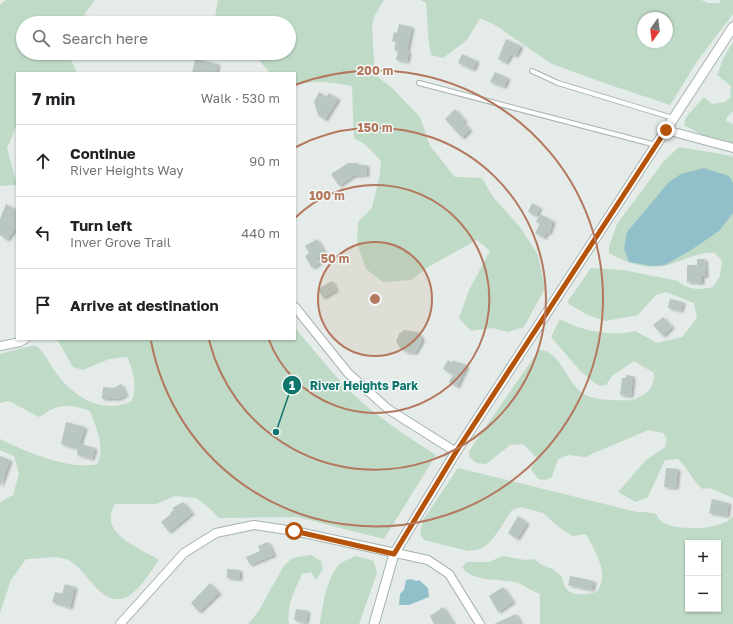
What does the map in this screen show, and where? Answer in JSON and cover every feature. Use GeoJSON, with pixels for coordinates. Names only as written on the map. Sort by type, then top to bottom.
{"type":"FeatureCollection","features":[{"type":"Feature","properties":{"kind":"street"},"geometry":{"type":"LineString","coordinates":[[374,624],[394,554],[456,452],[733,27]]}},
{"type":"Feature","properties":{"kind":"street"},"geometry":{"type":"LineString","coordinates":[[666,130],[733,148]]}},
{"type":"Feature","properties":{"kind":"street"},"geometry":{"type":"LineString","coordinates":[[296,308],[353,378],[388,409],[456,452]]}},
{"type":"Feature","properties":{"kind":"street"},"geometry":{"type":"LineString","coordinates":[[0,346],[23,340]]}},
{"type":"Feature","properties":{"kind":"street"},"geometry":{"type":"LineString","coordinates":[[120,624],[184,553],[216,533],[254,525],[294,531],[394,554],[428,560],[449,574],[480,624]]}},
{"type":"Feature","properties":{"kind":"lane"},"geometry":{"type":"LineString","coordinates":[[532,71],[558,83],[674,118]]}},
{"type":"Feature","properties":{"kind":"lane"},"geometry":{"type":"LineString","coordinates":[[419,83],[656,146]]}},
{"type":"Feature","properties":{"kind":"green space"},"geometry":{"type":"Polygon","coordinates":[[[6,0],[95,0],[84,16],[16,16],[16,60],[71,60],[77,72],[16,72],[16,126],[7,148],[16,185],[0,186],[0,5],[6,0]]]}},
{"type":"Feature","properties":{"kind":"green space"},"geometry":{"type":"Polygon","coordinates":[[[218,0],[384,0],[375,15],[372,26],[374,62],[379,78],[392,88],[420,117],[430,146],[455,177],[482,178],[493,197],[520,227],[538,255],[545,288],[524,327],[508,332],[493,328],[471,331],[459,318],[469,290],[490,251],[477,240],[428,267],[411,280],[383,282],[366,269],[357,243],[358,222],[372,208],[380,174],[381,161],[366,145],[354,138],[352,86],[316,82],[296,85],[296,72],[269,72],[259,60],[296,60],[296,16],[215,16],[218,0]]]}},
{"type":"Feature","properties":{"kind":"green space"},"geometry":{"type":"Polygon","coordinates":[[[420,0],[701,0],[708,3],[719,3],[721,0],[733,0],[733,14],[698,60],[670,105],[552,64],[495,25],[480,18],[467,40],[443,58],[431,55],[426,3],[420,0]]]}},
{"type":"Feature","properties":{"kind":"green space"},"geometry":{"type":"Polygon","coordinates":[[[733,42],[733,112],[727,117],[726,121],[733,124],[733,143],[731,144],[702,135],[684,125],[686,117],[704,97],[712,104],[725,102],[730,98],[731,86],[717,75],[724,57],[733,42]]]}},
{"type":"Feature","properties":{"kind":"green space"},"geometry":{"type":"Polygon","coordinates":[[[679,147],[733,156],[733,498],[710,488],[703,489],[696,483],[685,466],[678,459],[665,460],[648,497],[636,502],[618,492],[646,460],[665,447],[667,439],[663,433],[648,430],[585,457],[569,455],[558,459],[552,477],[546,480],[538,479],[531,469],[537,458],[523,444],[510,445],[486,464],[477,463],[470,458],[469,451],[539,350],[554,356],[579,391],[586,395],[606,400],[630,400],[636,399],[643,395],[651,388],[654,373],[634,361],[612,376],[606,385],[600,386],[586,376],[579,370],[551,337],[560,319],[578,327],[597,332],[626,333],[635,331],[657,343],[682,337],[697,318],[694,303],[666,292],[656,295],[638,315],[605,321],[588,315],[569,304],[568,301],[591,268],[623,270],[678,281],[690,288],[704,289],[713,287],[720,276],[722,261],[715,253],[700,254],[668,265],[650,267],[625,261],[609,253],[609,247],[617,224],[664,161],[679,147]]]}},
{"type":"Feature","properties":{"kind":"green space"},"geometry":{"type":"Polygon","coordinates":[[[296,329],[354,395],[390,424],[436,455],[384,539],[297,517],[219,518],[196,498],[175,496],[156,504],[115,504],[111,514],[111,523],[116,531],[132,545],[159,560],[137,589],[130,595],[121,599],[112,598],[102,593],[77,566],[66,559],[51,557],[26,559],[11,580],[0,613],[0,502],[13,495],[19,474],[14,456],[0,450],[0,439],[48,459],[74,465],[97,464],[101,451],[99,438],[90,411],[77,407],[63,406],[53,409],[39,417],[9,401],[0,403],[0,354],[25,347],[36,346],[46,357],[61,379],[78,395],[98,404],[109,406],[120,405],[132,401],[134,396],[134,379],[127,357],[109,359],[83,370],[73,367],[58,340],[296,340],[296,329]]]}},
{"type":"Feature","properties":{"kind":"green space"},"geometry":{"type":"Polygon","coordinates":[[[458,468],[637,512],[656,514],[662,522],[678,527],[699,528],[720,525],[728,521],[733,516],[733,624],[540,624],[540,594],[518,583],[473,576],[462,567],[467,562],[489,562],[503,556],[525,560],[534,559],[542,565],[553,569],[562,577],[566,589],[570,592],[580,595],[597,592],[601,585],[602,570],[597,555],[586,534],[573,536],[560,528],[543,513],[521,507],[512,510],[489,543],[480,549],[468,551],[424,540],[420,534],[423,520],[458,468]]]}},
{"type":"Feature","properties":{"kind":"green space"},"geometry":{"type":"Polygon","coordinates":[[[311,555],[321,561],[323,569],[316,580],[311,572],[302,574],[290,604],[288,617],[289,624],[248,624],[258,612],[283,567],[292,558],[311,555]]]}},
{"type":"Feature","properties":{"kind":"green space"},"geometry":{"type":"Polygon","coordinates":[[[356,556],[374,561],[377,573],[359,624],[320,624],[326,594],[333,572],[341,563],[356,556]]]}},
{"type":"Feature","properties":{"kind":"water"},"geometry":{"type":"Polygon","coordinates":[[[704,168],[729,176],[733,183],[733,213],[719,231],[665,265],[652,266],[629,262],[624,249],[627,232],[669,182],[681,174],[704,168]]]}},
{"type":"Feature","properties":{"kind":"water"},"geometry":{"type":"Polygon","coordinates":[[[410,579],[417,581],[419,580],[428,588],[429,597],[409,605],[399,605],[400,594],[404,590],[406,580],[410,579]]]}},
{"type":"Feature","properties":{"kind":"building"},"geometry":{"type":"Polygon","coordinates":[[[399,24],[412,27],[407,51],[409,51],[407,62],[396,60],[398,51],[394,50],[396,42],[392,41],[394,32],[397,33],[399,24]]]}},
{"type":"Feature","properties":{"kind":"building"},"geometry":{"type":"Polygon","coordinates":[[[506,39],[521,46],[516,56],[511,54],[506,63],[498,59],[506,39]]]}},
{"type":"Feature","properties":{"kind":"building"},"geometry":{"type":"Polygon","coordinates":[[[462,54],[477,61],[473,70],[458,63],[462,54]]]}},
{"type":"Feature","properties":{"kind":"building"},"geometry":{"type":"Polygon","coordinates":[[[195,60],[218,64],[216,72],[192,72],[195,60]]]}},
{"type":"Feature","properties":{"kind":"building"},"geometry":{"type":"Polygon","coordinates":[[[495,72],[508,78],[504,87],[490,82],[495,72]]]}},
{"type":"Feature","properties":{"kind":"building"},"geometry":{"type":"Polygon","coordinates":[[[319,92],[326,97],[329,93],[338,99],[325,120],[318,115],[314,102],[319,92]]]}},
{"type":"Feature","properties":{"kind":"building"},"geometry":{"type":"Polygon","coordinates":[[[455,109],[470,130],[462,138],[445,119],[455,109]]]}},
{"type":"Feature","properties":{"kind":"building"},"geometry":{"type":"Polygon","coordinates":[[[348,163],[367,165],[367,175],[353,176],[339,186],[331,174],[348,163]]]}},
{"type":"Feature","properties":{"kind":"building"},"geometry":{"type":"Polygon","coordinates":[[[532,203],[540,208],[536,216],[528,212],[532,203]]]}},
{"type":"Feature","properties":{"kind":"building"},"geometry":{"type":"Polygon","coordinates":[[[6,204],[16,209],[16,224],[14,227],[16,228],[7,240],[0,235],[0,219],[6,204]]]}},
{"type":"Feature","properties":{"kind":"building"},"geometry":{"type":"Polygon","coordinates":[[[540,214],[553,221],[549,234],[547,232],[544,238],[535,233],[540,224],[536,222],[540,214]]]}},
{"type":"Feature","properties":{"kind":"building"},"geometry":{"type":"Polygon","coordinates":[[[317,239],[325,253],[317,258],[320,263],[312,268],[305,256],[309,253],[305,246],[317,239]]]}},
{"type":"Feature","properties":{"kind":"building"},"geometry":{"type":"Polygon","coordinates":[[[697,259],[705,259],[706,276],[702,276],[702,283],[687,282],[687,265],[697,265],[697,259]]]}},
{"type":"Feature","properties":{"kind":"building"},"geometry":{"type":"Polygon","coordinates":[[[332,281],[336,290],[323,298],[318,289],[332,281]]]}},
{"type":"Feature","properties":{"kind":"building"},"geometry":{"type":"Polygon","coordinates":[[[670,299],[683,302],[681,311],[668,308],[670,299]]]}},
{"type":"Feature","properties":{"kind":"building"},"geometry":{"type":"Polygon","coordinates":[[[663,317],[672,327],[663,336],[653,325],[663,317]]]}},
{"type":"Feature","properties":{"kind":"building"},"geometry":{"type":"Polygon","coordinates":[[[403,330],[417,332],[421,336],[422,341],[415,353],[406,352],[400,348],[396,341],[400,332],[402,333],[403,330]]]}},
{"type":"Feature","properties":{"kind":"building"},"geometry":{"type":"Polygon","coordinates":[[[448,360],[452,363],[453,360],[467,366],[457,387],[449,382],[453,375],[443,369],[448,360]]]}},
{"type":"Feature","properties":{"kind":"building"},"geometry":{"type":"Polygon","coordinates":[[[626,375],[633,376],[631,396],[620,395],[622,378],[626,378],[626,375]]]}},
{"type":"Feature","properties":{"kind":"building"},"geometry":{"type":"Polygon","coordinates":[[[121,384],[126,395],[118,399],[102,399],[103,387],[114,388],[121,384]]]}},
{"type":"Feature","properties":{"kind":"building"},"geometry":{"type":"Polygon","coordinates":[[[66,422],[85,427],[80,444],[95,448],[92,459],[77,455],[78,449],[61,444],[66,422]]]}},
{"type":"Feature","properties":{"kind":"building"},"geometry":{"type":"Polygon","coordinates":[[[0,456],[10,460],[1,485],[0,485],[0,456]]]}},
{"type":"Feature","properties":{"kind":"building"},"geometry":{"type":"Polygon","coordinates":[[[666,468],[678,469],[676,488],[664,487],[666,468]]]}},
{"type":"Feature","properties":{"kind":"building"},"geometry":{"type":"Polygon","coordinates":[[[712,499],[729,503],[727,516],[709,513],[712,499]]]}},
{"type":"Feature","properties":{"kind":"building"},"geometry":{"type":"Polygon","coordinates":[[[183,502],[192,513],[169,532],[161,522],[171,514],[170,513],[174,510],[172,508],[183,502]]]}},
{"type":"Feature","properties":{"kind":"building"},"geometry":{"type":"Polygon","coordinates":[[[518,516],[527,523],[517,539],[508,533],[518,516]]]}},
{"type":"Feature","properties":{"kind":"building"},"geometry":{"type":"Polygon","coordinates":[[[268,542],[274,555],[250,565],[246,557],[260,551],[258,546],[268,542]]]}},
{"type":"Feature","properties":{"kind":"building"},"geometry":{"type":"Polygon","coordinates":[[[227,569],[240,570],[240,579],[227,578],[227,569]]]}},
{"type":"Feature","properties":{"kind":"building"},"geometry":{"type":"Polygon","coordinates":[[[570,576],[594,581],[592,590],[568,585],[570,576]]]}},
{"type":"Feature","properties":{"kind":"building"},"geometry":{"type":"Polygon","coordinates":[[[210,583],[219,593],[199,612],[191,603],[210,583]]]}},
{"type":"Feature","properties":{"kind":"building"},"geometry":{"type":"Polygon","coordinates":[[[65,584],[75,587],[70,608],[52,602],[55,592],[62,594],[65,584]]]}},
{"type":"Feature","properties":{"kind":"building"},"geometry":{"type":"Polygon","coordinates":[[[503,587],[513,602],[498,612],[489,596],[503,587]]]}},
{"type":"Feature","properties":{"kind":"building"},"geometry":{"type":"Polygon","coordinates":[[[443,607],[454,624],[434,624],[430,616],[443,607]]]}},
{"type":"Feature","properties":{"kind":"building"},"geometry":{"type":"Polygon","coordinates":[[[296,609],[308,611],[306,623],[294,620],[296,609]]]}},
{"type":"Feature","properties":{"kind":"building"},"geometry":{"type":"Polygon","coordinates":[[[516,614],[521,624],[494,624],[516,614]]]}},
{"type":"Feature","properties":{"kind":"place","name":"River Heights Park"},"geometry":{"type":"Point","coordinates":[276,432]}},
{"type":"Feature","properties":{"kind":"route"},"geometry":{"type":"LineString","coordinates":[[294,531],[394,554],[456,452],[666,130]]}}]}
